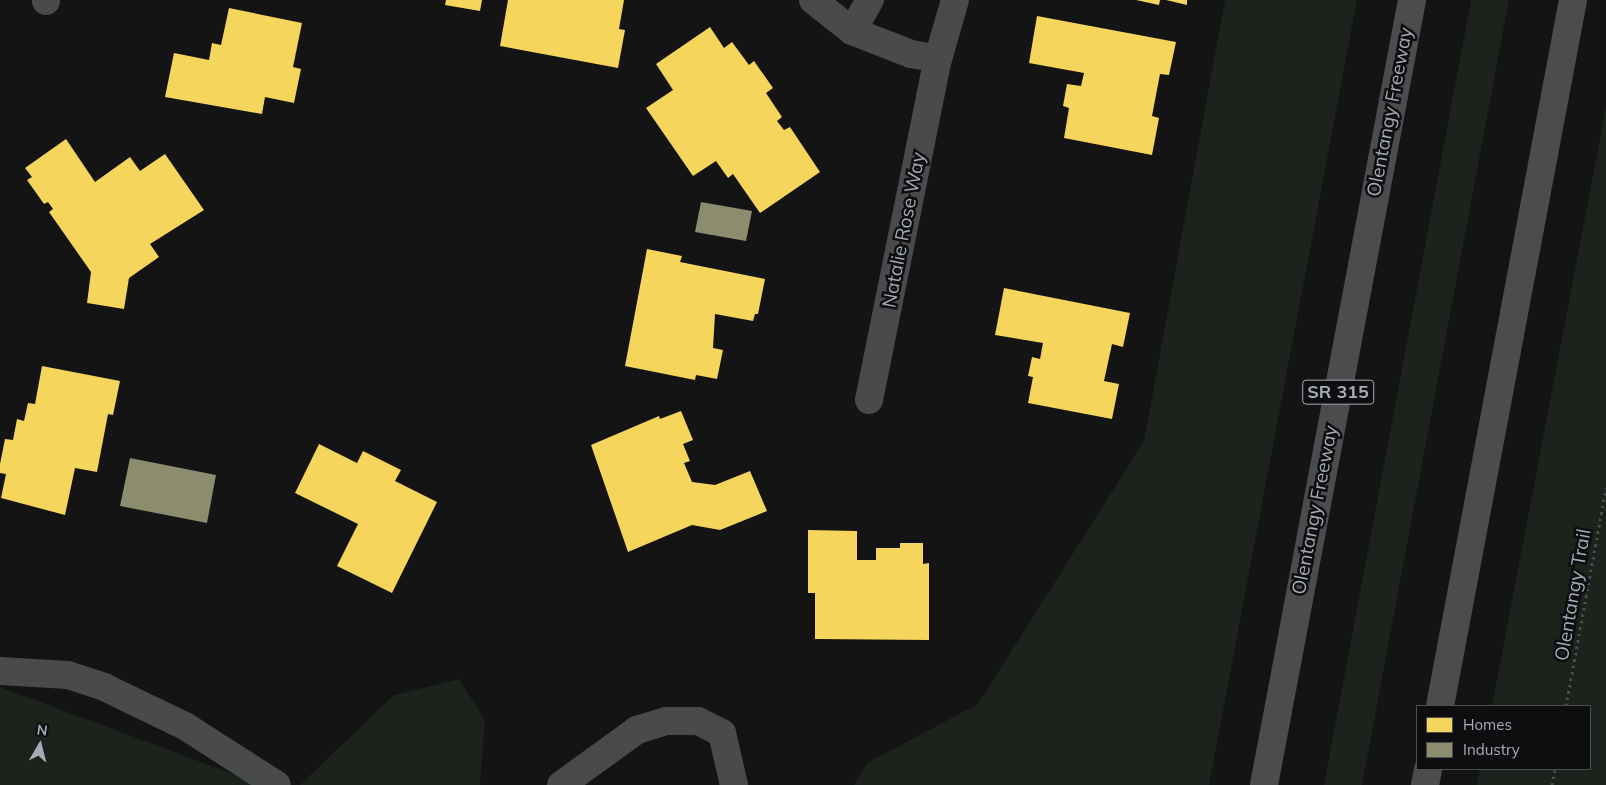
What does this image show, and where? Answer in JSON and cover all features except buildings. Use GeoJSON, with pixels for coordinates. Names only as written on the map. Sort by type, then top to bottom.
{"type":"FeatureCollection","features":[{"type":"Feature","properties":{"kind":"highway","name":"Olentangy Freeway"},"geometry":{"type":"LineString","coordinates":[[1264,785],[1412,0]]}},
{"type":"Feature","properties":{"kind":"highway"},"geometry":{"type":"LineString","coordinates":[[1440,705],[1573,0]]}},
{"type":"Feature","properties":{"kind":"highway"},"geometry":{"type":"LineString","coordinates":[[1425,785],[1428,770]]}},
{"type":"Feature","properties":{"kind":"street"},"geometry":{"type":"LineString","coordinates":[[813,0],[852,31],[912,54],[938,59]]}},
{"type":"Feature","properties":{"kind":"street"},"geometry":{"type":"LineString","coordinates":[[852,31],[870,0]]}},
{"type":"Feature","properties":{"kind":"street","name":"Natalie Rose Way"},"geometry":{"type":"LineString","coordinates":[[869,400],[938,59],[955,0]]}},
{"type":"Feature","properties":{"kind":"street"},"geometry":{"type":"LineString","coordinates":[[0,671],[68,675],[104,687],[185,726],[277,785]]}},
{"type":"Feature","properties":{"kind":"street"},"geometry":{"type":"LineString","coordinates":[[560,785],[638,730],[666,721],[698,721],[722,733],[734,785]]}},
{"type":"Feature","properties":{"kind":"path","name":"Olentangy Trail"},"geometry":{"type":"LineString","coordinates":[[1566,705],[1606,488]]}},
{"type":"Feature","properties":{"kind":"path"},"geometry":{"type":"LineString","coordinates":[[1552,785],[1555,770]]}},
{"type":"Feature","properties":{"kind":"shaded area"},"geometry":{"type":"Polygon","coordinates":[[[1225,0],[1357,0],[1209,785],[854,785],[867,763],[978,704],[1144,441],[1225,0]]]}},
{"type":"Feature","properties":{"kind":"shaded area"},"geometry":{"type":"Polygon","coordinates":[[[1471,0],[1509,0],[1362,785],[1324,785],[1471,0]]]}},
{"type":"Feature","properties":{"kind":"shaded area"},"geometry":{"type":"Polygon","coordinates":[[[1606,107],[1606,785],[1477,785],[1480,770],[1591,770],[1591,705],[1492,705],[1606,107]]]}},
{"type":"Feature","properties":{"kind":"shaded area"},"geometry":{"type":"Polygon","coordinates":[[[459,679],[485,720],[480,785],[300,785],[394,695],[459,679]]]}},
{"type":"Feature","properties":{"kind":"shaded area"},"geometry":{"type":"Polygon","coordinates":[[[0,687],[260,784],[270,785],[0,785],[0,687]]]}}]}
